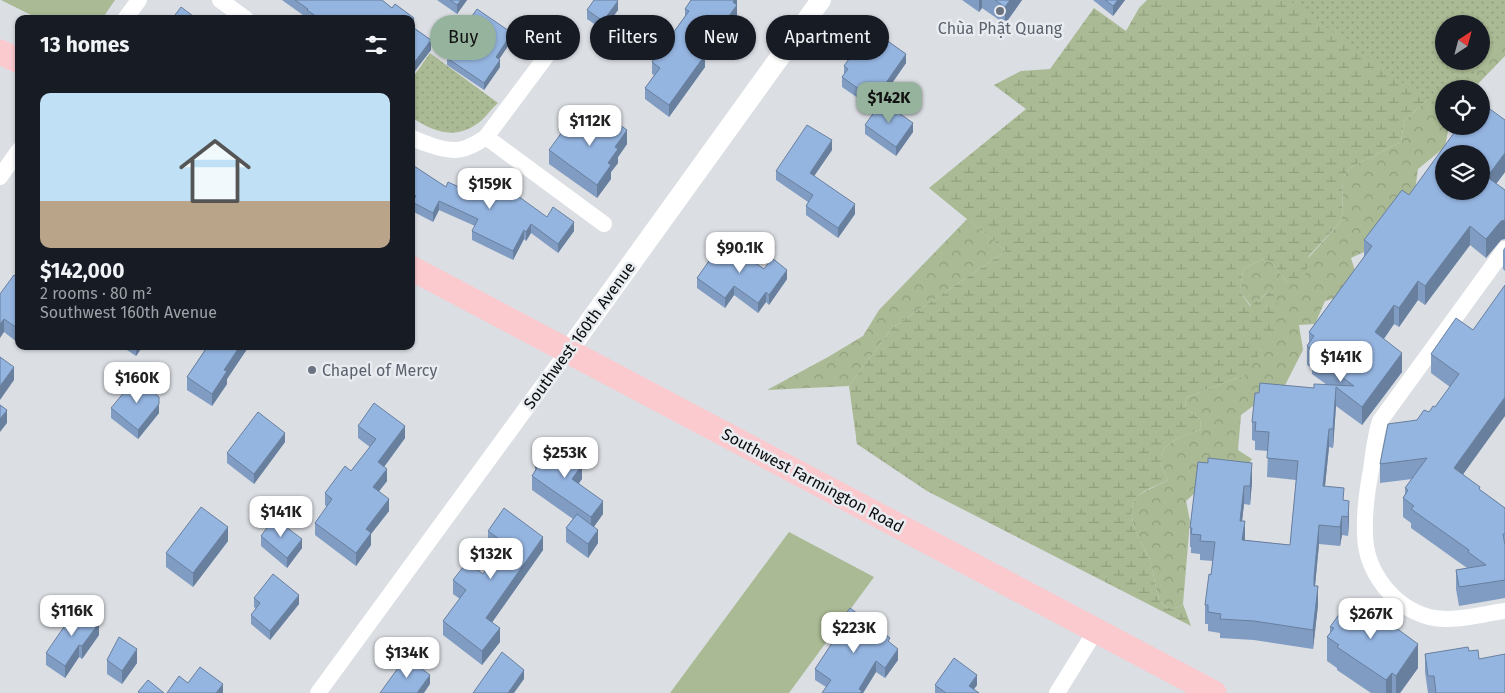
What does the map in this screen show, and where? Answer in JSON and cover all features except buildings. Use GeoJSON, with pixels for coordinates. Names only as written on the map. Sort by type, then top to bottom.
{"type":"FeatureCollection","features":[{"type":"Feature","properties":{"kind":"main road"},"geometry":{"type":"LineString","coordinates":[[0,52],[15,59]]}},
{"type":"Feature","properties":{"kind":"main road","name":"Southwest Farmington Road"},"geometry":{"type":"LineString","coordinates":[[415,270],[1214,693]]}},
{"type":"Feature","properties":{"kind":"street"},"geometry":{"type":"LineString","coordinates":[[128,15],[139,0]]}},
{"type":"Feature","properties":{"kind":"street"},"geometry":{"type":"LineString","coordinates":[[220,0],[241,15]]}},
{"type":"Feature","properties":{"kind":"street","name":"Southwest 160th Avenue"},"geometry":{"type":"LineString","coordinates":[[318,693],[821,0]]}},
{"type":"Feature","properties":{"kind":"street"},"geometry":{"type":"LineString","coordinates":[[415,139],[444,150],[456,151],[469,148],[486,137],[544,60]]}},
{"type":"Feature","properties":{"kind":"street"},"geometry":{"type":"LineString","coordinates":[[486,137],[604,224]]}},
{"type":"Feature","properties":{"kind":"street"},"geometry":{"type":"LineString","coordinates":[[0,177],[15,156]]}},
{"type":"Feature","properties":{"kind":"street"},"geometry":{"type":"LineString","coordinates":[[1505,249],[1383,416],[1377,432],[1368,487],[1365,536],[1368,554],[1381,583],[1394,598],[1418,612],[1439,618],[1454,619],[1505,610]]}},
{"type":"Feature","properties":{"kind":"street"},"geometry":{"type":"LineString","coordinates":[[1057,693],[1096,630]]}},
{"type":"Feature","properties":{"kind":"green space"},"geometry":{"type":"Polygon","coordinates":[[[1,0],[115,0],[105,15],[31,15],[1,0]]]}},
{"type":"Feature","properties":{"kind":"green space"},"geometry":{"type":"Polygon","coordinates":[[[1147,0],[1505,0],[1490,15],[1435,15],[1435,70],[1444,70],[1444,80],[1435,80],[1435,96],[1425,102],[1404,121],[1401,142],[1351,167],[1343,177],[1342,220],[1309,256],[1305,277],[1296,284],[1287,282],[1271,262],[1263,259],[1243,269],[1240,291],[1250,306],[1268,293],[1277,294],[1278,326],[1245,375],[1185,398],[1186,408],[1200,419],[1201,429],[1175,440],[1164,449],[1161,464],[1168,480],[1140,494],[1133,504],[1133,521],[1151,564],[1160,601],[1165,606],[1171,608],[1183,604],[1191,626],[927,491],[857,444],[849,386],[892,328],[1006,251],[929,188],[1026,109],[994,85],[1021,71],[1050,69],[1094,8],[1126,31],[1139,8],[1147,0]]]}},
{"type":"Feature","properties":{"kind":"green space"},"geometry":{"type":"Polygon","coordinates":[[[1289,0],[1505,0],[1505,31],[1490,52],[1490,15],[1435,15],[1435,70],[1477,70],[1470,80],[1435,80],[1435,106],[1289,0]]]}},
{"type":"Feature","properties":{"kind":"green space"},"geometry":{"type":"Polygon","coordinates":[[[1505,28],[1505,56],[1482,80],[1459,80],[1470,70],[1490,70],[1490,49],[1505,28]]]}},
{"type":"Feature","properties":{"kind":"green space"},"geometry":{"type":"Polygon","coordinates":[[[430,53],[430,60],[440,60],[498,103],[482,120],[464,131],[437,131],[415,120],[415,74],[430,53]]]}},
{"type":"Feature","properties":{"kind":"green space"},"geometry":{"type":"Polygon","coordinates":[[[1435,96],[1435,135],[1447,135],[1445,145],[1435,145],[1435,155],[1418,169],[1415,191],[1375,247],[1351,258],[1357,277],[1339,297],[1325,301],[1315,324],[1299,325],[1303,350],[1280,395],[1261,400],[1241,415],[1238,450],[1252,459],[1241,474],[1206,483],[1186,501],[1190,521],[1183,604],[1174,608],[1165,606],[1160,601],[1151,564],[1133,521],[1133,504],[1140,494],[1168,480],[1161,464],[1164,449],[1175,440],[1201,429],[1200,419],[1186,408],[1185,398],[1245,375],[1267,293],[1251,306],[1240,291],[1243,269],[1263,259],[1271,262],[1287,282],[1342,220],[1343,177],[1351,167],[1401,142],[1404,121],[1425,102],[1435,96]]]}},
{"type":"Feature","properties":{"kind":"green space"},"geometry":{"type":"Polygon","coordinates":[[[967,219],[1006,251],[892,328],[849,386],[767,390],[863,336],[879,310],[967,219]]]}},
{"type":"Feature","properties":{"kind":"green space"},"geometry":{"type":"Polygon","coordinates":[[[789,532],[874,577],[789,693],[670,693],[789,532]]]}},
{"type":"Feature","properties":{"kind":"place","name":"Chùa Phật Quang"},"geometry":{"type":"Point","coordinates":[1000,11]}},
{"type":"Feature","properties":{"kind":"place","name":"Chapel of Mercy"},"geometry":{"type":"Point","coordinates":[312,370]}}]}
